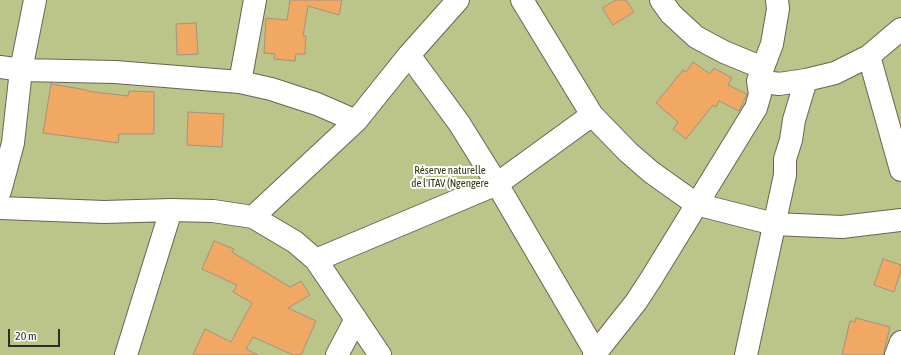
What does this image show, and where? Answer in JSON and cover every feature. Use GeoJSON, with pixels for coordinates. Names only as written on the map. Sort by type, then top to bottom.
{"type":"FeatureCollection","features":[{"type":"Feature","properties":{"kind":"street"},"geometry":{"type":"LineString","coordinates":[[0,191],[13,143],[10,69],[36,0]]}},
{"type":"Feature","properties":{"kind":"street"},"geometry":{"type":"LineString","coordinates":[[240,82],[255,0]]}},
{"type":"Feature","properties":{"kind":"street"},"geometry":{"type":"LineString","coordinates":[[253,217],[356,121],[409,55],[458,0]]}},
{"type":"Feature","properties":{"kind":"street"},"geometry":{"type":"LineString","coordinates":[[522,0],[592,115],[628,152],[651,172],[696,204],[774,224],[842,227],[901,220]]}},
{"type":"Feature","properties":{"kind":"street"},"geometry":{"type":"LineString","coordinates":[[661,0],[671,14],[696,38],[724,52],[760,75],[779,84],[806,80],[835,73],[869,56],[901,29]]}},
{"type":"Feature","properties":{"kind":"street"},"geometry":{"type":"LineString","coordinates":[[409,55],[458,123],[497,184],[595,354],[640,296],[756,108],[760,94],[760,75],[772,44],[778,9],[777,0]]}},
{"type":"Feature","properties":{"kind":"street"},"geometry":{"type":"LineString","coordinates":[[869,56],[901,170]]}},
{"type":"Feature","properties":{"kind":"street"},"geometry":{"type":"LineString","coordinates":[[10,69],[115,72],[240,82],[271,89],[318,104],[356,121]]}},
{"type":"Feature","properties":{"kind":"street"},"geometry":{"type":"LineString","coordinates":[[746,355],[786,175],[786,158],[794,120],[806,80]]}},
{"type":"Feature","properties":{"kind":"street"},"geometry":{"type":"LineString","coordinates":[[316,260],[497,184],[592,115]]}},
{"type":"Feature","properties":{"kind":"street"},"geometry":{"type":"LineString","coordinates":[[0,208],[104,212],[171,210],[213,211],[253,217],[295,242],[316,260],[380,355]]}},
{"type":"Feature","properties":{"kind":"street"},"geometry":{"type":"LineString","coordinates":[[126,355],[171,210]]}},
{"type":"Feature","properties":{"kind":"street"},"geometry":{"type":"LineString","coordinates":[[337,355],[356,319]]}},
{"type":"Feature","properties":{"kind":"street"},"geometry":{"type":"LineString","coordinates":[[896,355],[901,342]]}},
{"type":"Feature","properties":{"kind":"green space","name":"Réserve naturelle de l'ITAV (Ngengere"},"geometry":{"type":"Polygon","coordinates":[[[0,0],[901,0],[901,355],[0,355],[0,0]]]}},
{"type":"Feature","properties":{"kind":"building"},"geometry":{"type":"Polygon","coordinates":[[[290,0],[342,0],[339,15],[308,6],[303,36],[306,36],[305,54],[296,54],[295,61],[274,59],[275,54],[264,53],[266,18],[287,20],[290,0]]]}},
{"type":"Feature","properties":{"kind":"building"},"geometry":{"type":"Polygon","coordinates":[[[616,0],[626,0],[634,12],[613,25],[602,8],[616,0]]]}},
{"type":"Feature","properties":{"kind":"building"},"geometry":{"type":"Polygon","coordinates":[[[196,23],[198,54],[177,55],[176,24],[196,23]]]}},
{"type":"Feature","properties":{"kind":"building"},"geometry":{"type":"Polygon","coordinates":[[[693,62],[710,74],[714,68],[732,78],[728,85],[747,94],[739,111],[719,101],[716,107],[713,105],[686,139],[673,129],[678,122],[656,103],[683,70],[686,72],[693,62]]]}},
{"type":"Feature","properties":{"kind":"building"},"geometry":{"type":"Polygon","coordinates":[[[51,84],[87,91],[128,96],[129,91],[154,92],[154,134],[119,134],[118,143],[43,133],[51,84]]]}},
{"type":"Feature","properties":{"kind":"building"},"geometry":{"type":"Polygon","coordinates":[[[188,112],[224,114],[222,147],[187,145],[188,112]]]}},
{"type":"Feature","properties":{"kind":"building"},"geometry":{"type":"Polygon","coordinates":[[[214,241],[234,249],[232,252],[290,287],[301,281],[310,295],[288,308],[316,321],[301,355],[293,355],[253,337],[246,349],[258,355],[193,355],[205,329],[231,342],[252,303],[233,292],[237,285],[202,269],[214,241]]]}},
{"type":"Feature","properties":{"kind":"building"},"geometry":{"type":"Polygon","coordinates":[[[883,259],[901,265],[901,270],[894,292],[874,285],[883,259]]]}},
{"type":"Feature","properties":{"kind":"building"},"geometry":{"type":"Polygon","coordinates":[[[856,318],[890,327],[883,355],[842,355],[850,321],[855,322],[856,318]]]}}]}
